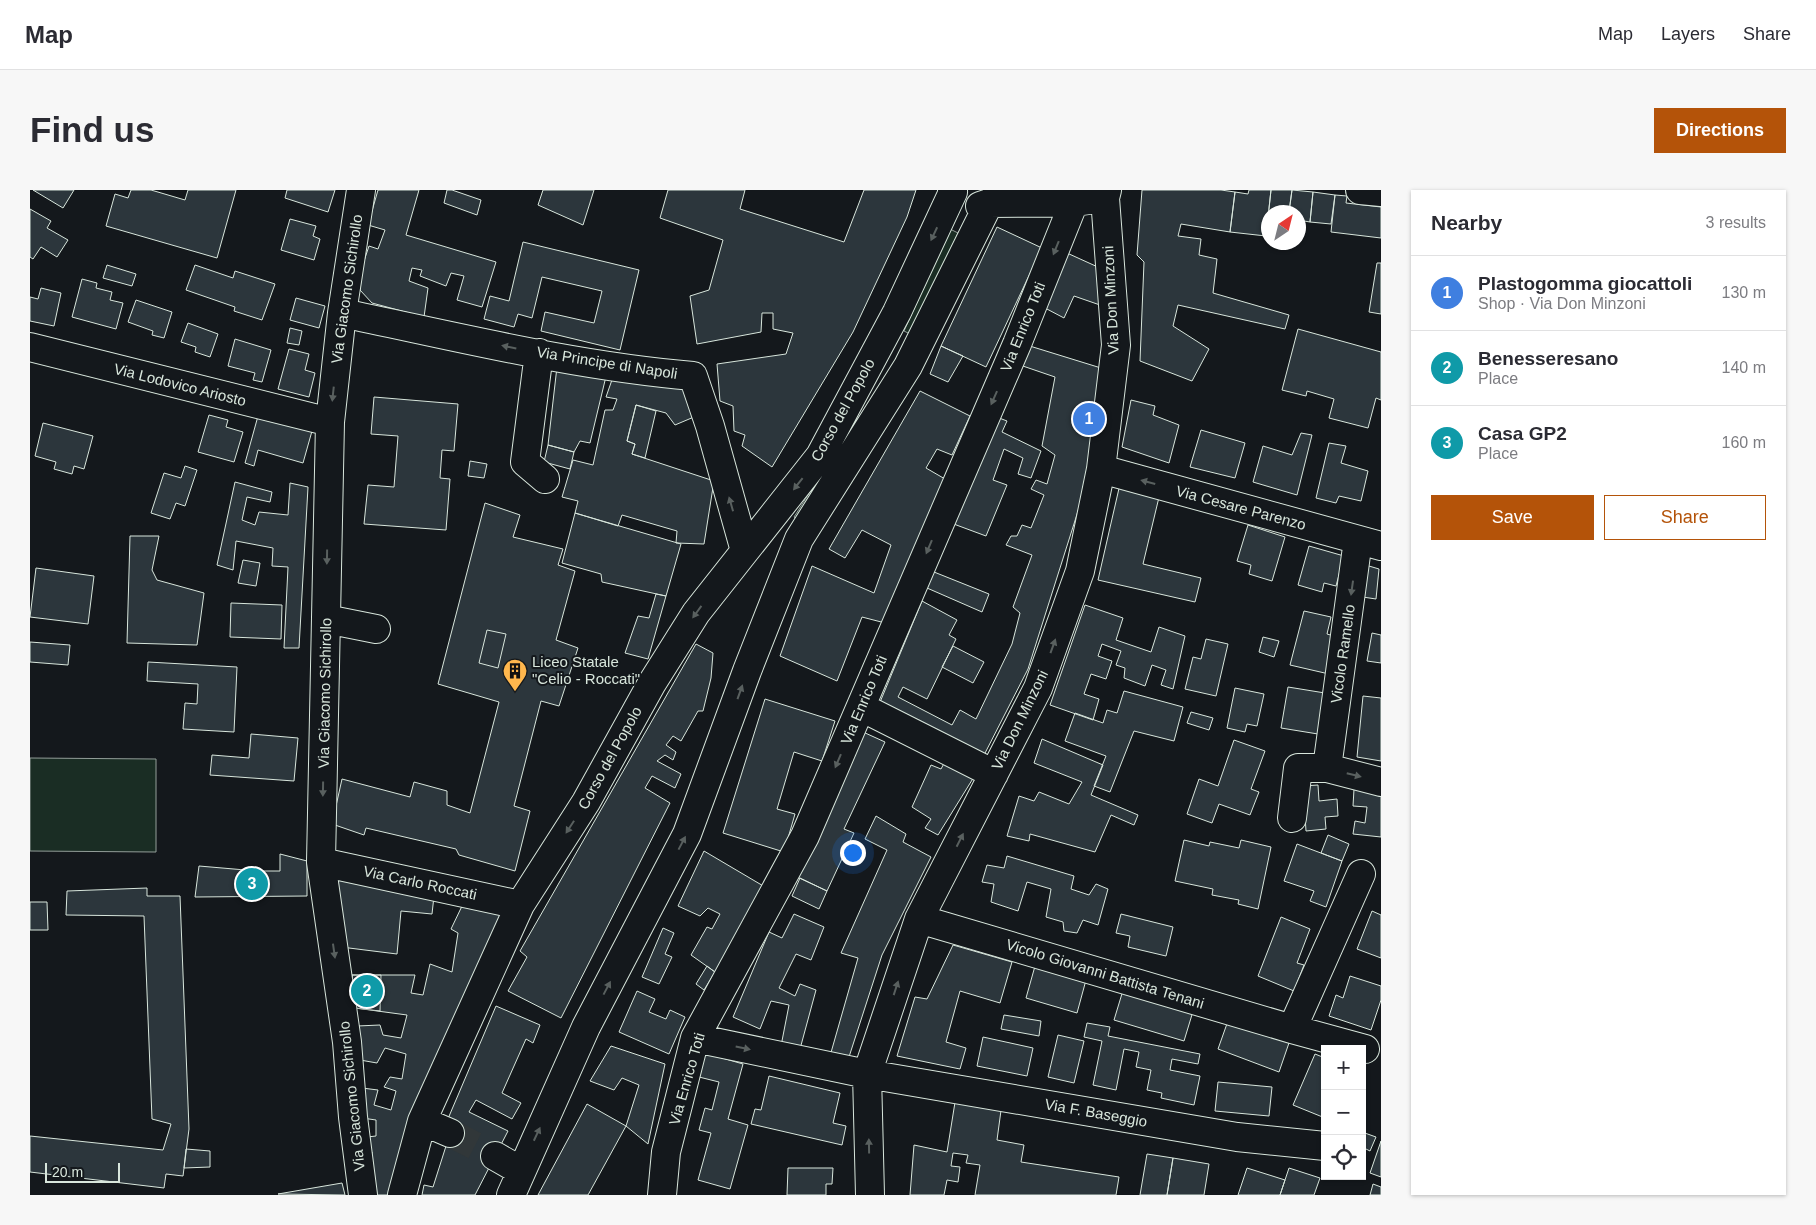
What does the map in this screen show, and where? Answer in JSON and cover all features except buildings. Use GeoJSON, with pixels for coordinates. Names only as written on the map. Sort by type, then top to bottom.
{"type":"FeatureCollection","features":[{"type":"Feature","properties":{"kind":"street","name":"Via Giacomo Sichirollo"},"geometry":{"type":"LineString","coordinates":[[361,190],[342,313],[330,422],[321,862],[347,1042],[353,1117],[363,1195]]}},
{"type":"Feature","properties":{"kind":"street"},"geometry":{"type":"LineString","coordinates":[[1360,190],[1381,192]]}},
{"type":"Feature","properties":{"kind":"street"},"geometry":{"type":"LineString","coordinates":[[953,191],[958,199],[973,206],[981,206],[995,196],[1074,202],[1106,194]]}},
{"type":"Feature","properties":{"kind":"street","name":"Corso del Popolo"},"geometry":{"type":"LineString","coordinates":[[402,1195],[422,1121],[520,905],[586,802],[652,683],[696,613],[820,456],[897,312],[953,191]]}},
{"type":"Feature","properties":{"kind":"street","name":"Via Don Minzoni"},"geometry":{"type":"LineString","coordinates":[[870,1195],[868,1074],[919,919],[1038,688],[1080,571],[1101,469],[1116,345],[1106,194]]}},
{"type":"Feature","properties":{"kind":"street","name":"Corso del Popolo"},"geometry":{"type":"LineString","coordinates":[[516,1183],[586,1027],[687,834],[747,671],[799,539],[908,366],[995,196]]}},
{"type":"Feature","properties":{"kind":"street","name":"Via Enrico Toti"},"geometry":{"type":"LineString","coordinates":[[662,1195],[666,1152],[695,1038],[805,836],[1017,344],[1074,202]]}},
{"type":"Feature","properties":{"kind":"street","name":"Via Principe di Napoli"},"geometry":{"type":"LineString","coordinates":[[342,313],[539,354],[654,373],[693,376],[710,426],[744,551]]}},
{"type":"Feature","properties":{"kind":"street","name":"Via Lodovico Ariosto"},"geometry":{"type":"LineString","coordinates":[[30,347],[330,422]]}},
{"type":"Feature","properties":{"kind":"street"},"geometry":{"type":"LineString","coordinates":[[539,354],[525,462],[545,479]]}},
{"type":"Feature","properties":{"kind":"street","name":"Via Cesare Parenzo"},"geometry":{"type":"LineString","coordinates":[[1101,469],[1370,543]]}},
{"type":"Feature","properties":{"kind":"street","name":"Vicolo Ramello"},"geometry":{"type":"LineString","coordinates":[[1327,768],[1370,543]]}},
{"type":"Feature","properties":{"kind":"street"},"geometry":{"type":"LineString","coordinates":[[326,619],[376,628]]}},
{"type":"Feature","properties":{"kind":"street"},"geometry":{"type":"LineString","coordinates":[[861,707],[994,774]]}},
{"type":"Feature","properties":{"kind":"street"},"geometry":{"type":"LineString","coordinates":[[1292,818],[1298,768],[1327,768],[1381,782]]}},
{"type":"Feature","properties":{"kind":"street","name":"Via Carlo Roccati"},"geometry":{"type":"LineString","coordinates":[[321,862],[520,905]]}},
{"type":"Feature","properties":{"kind":"street"},"geometry":{"type":"LineString","coordinates":[[1292,1029],[1361,874]]}},
{"type":"Feature","properties":{"kind":"street","name":"Vicolo Giovanni Battista Tenani"},"geometry":{"type":"LineString","coordinates":[[919,919],[1350,1045]]}},
{"type":"Feature","properties":{"kind":"street","name":"Via F. Baseggio"},"geometry":{"type":"LineString","coordinates":[[695,1038],[868,1074],[1237,1137],[1321,1146]]}},
{"type":"Feature","properties":{"kind":"street"},"geometry":{"type":"LineString","coordinates":[[422,1121],[450,1133]]}},
{"type":"Feature","properties":{"kind":"street"},"geometry":{"type":"LineString","coordinates":[[495,1156],[516,1183]]}},
{"type":"Feature","properties":{"kind":"green space"},"geometry":{"type":"Polygon","coordinates":[[[950,229],[958,233],[912,335],[904,331],[950,229]]]}},
{"type":"Feature","properties":{"kind":"green space"},"geometry":{"type":"Polygon","coordinates":[[[853,424],[859,428],[800,522],[794,517],[853,424]]]}},
{"type":"Feature","properties":{"kind":"green space"},"geometry":{"type":"Polygon","coordinates":[[[30,758],[156,759],[156,852],[30,851],[30,758]]]}},
{"type":"Feature","properties":{"kind":"tunnel"},"geometry":{"type":"LineString","coordinates":[[450,1133],[495,1156]]}},
{"type":"Feature","properties":{"kind":"place","name":"Plastogomma giocattoli"},"geometry":{"type":"Point","coordinates":[1089,419]}},
{"type":"Feature","properties":{"kind":"place","name":"Liceo Statale \"Celio - Roccati\""},"geometry":{"type":"Point","coordinates":[515,692]}},
{"type":"Feature","properties":{"kind":"place","name":"Casa GP2"},"geometry":{"type":"Point","coordinates":[252,884]}},
{"type":"Feature","properties":{"kind":"place","name":"Benesseresano"},"geometry":{"type":"Point","coordinates":[367,991]}}]}
